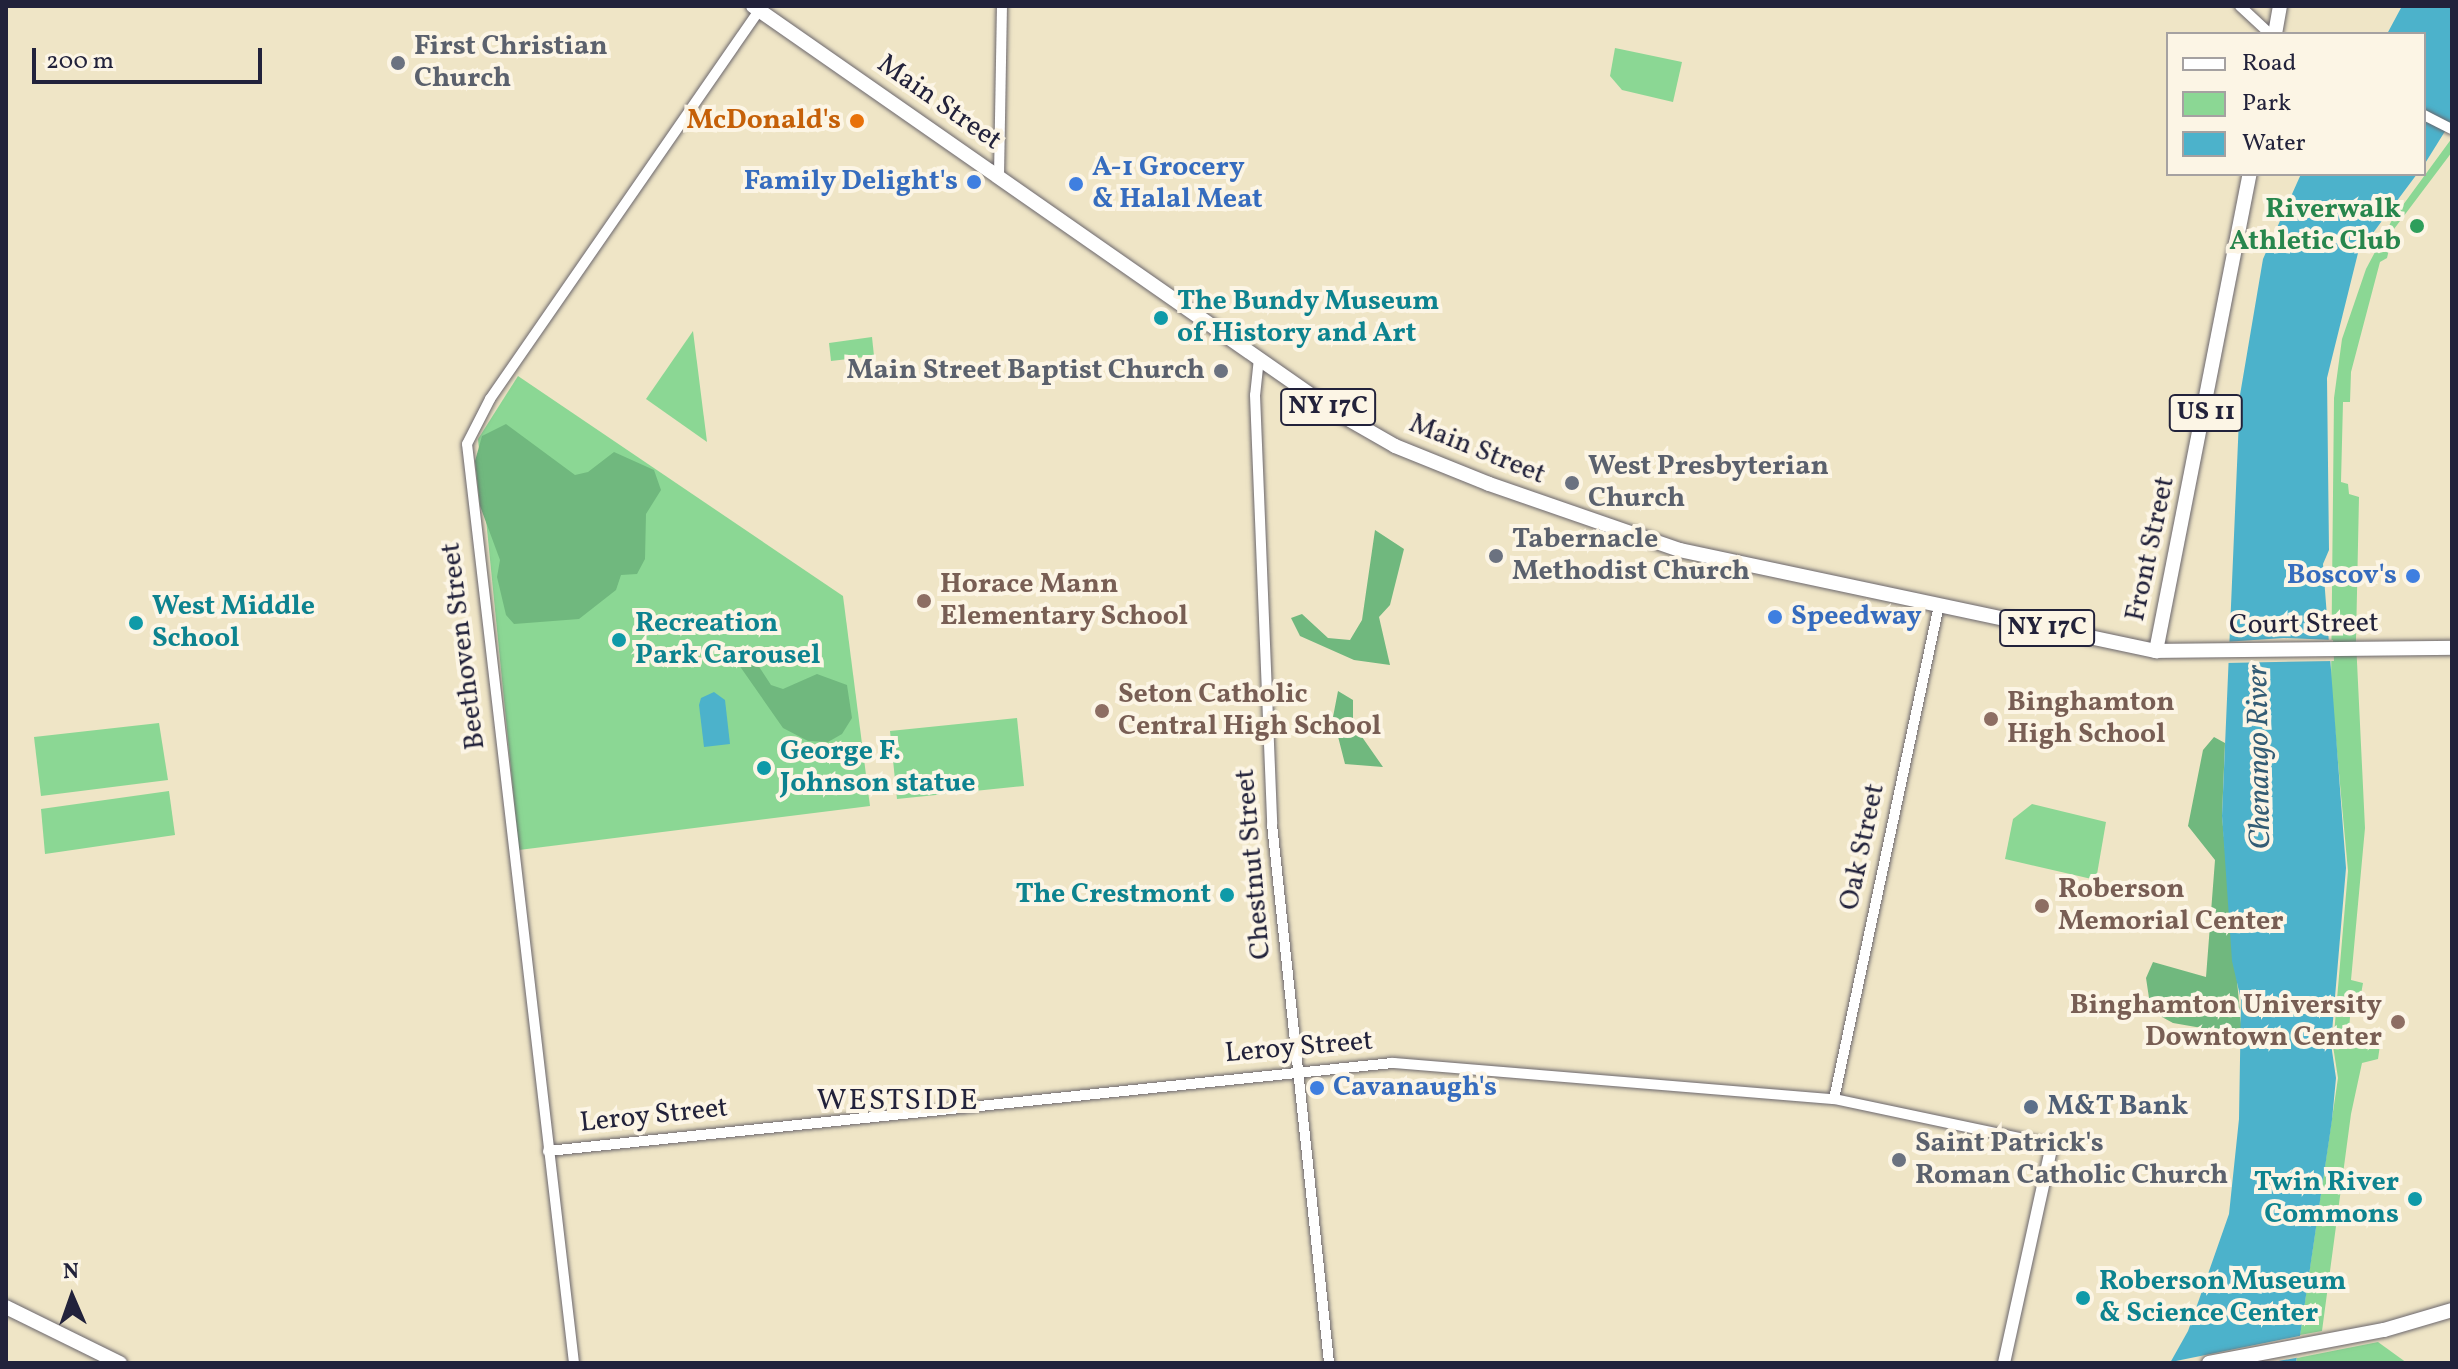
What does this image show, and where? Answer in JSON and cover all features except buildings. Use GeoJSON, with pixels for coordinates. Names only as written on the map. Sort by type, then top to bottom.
{"type":"FeatureCollection","features":[{"type":"Feature","properties":{"kind":"main road"},"geometry":{"type":"LineString","coordinates":[[2273,32],[2280,6]]}},
{"type":"Feature","properties":{"kind":"main road","name":"Main Street"},"geometry":{"type":"LineString","coordinates":[[756,8],[1259,358],[1395,446],[1600,526],[1680,550],[2156,651]]}},
{"type":"Feature","properties":{"kind":"main road","name":"Front Street"},"geometry":{"type":"LineString","coordinates":[[2156,651],[2250,176]]}},
{"type":"Feature","properties":{"kind":"main road","name":"Court Street"},"geometry":{"type":"LineString","coordinates":[[2156,651],[2452,648]]}},
{"type":"Feature","properties":{"kind":"main road"},"geometry":{"type":"LineString","coordinates":[[2004,1363],[2052,1145]]}},
{"type":"Feature","properties":{"kind":"main road"},"geometry":{"type":"LineString","coordinates":[[6,1307],[120,1363]]}},
{"type":"Feature","properties":{"kind":"main road"},"geometry":{"type":"LineString","coordinates":[[2209,1363],[2449,1314]]}},
{"type":"Feature","properties":{"kind":"street"},"geometry":{"type":"LineString","coordinates":[[999,176],[1002,6]]}},
{"type":"Feature","properties":{"kind":"street"},"geometry":{"type":"LineString","coordinates":[[2240,6],[2270,32]]}},
{"type":"Feature","properties":{"kind":"street","name":"Beethoven Street"},"geometry":{"type":"LineString","coordinates":[[574,1363],[467,444],[490,399],[756,8]]}},
{"type":"Feature","properties":{"kind":"street"},"geometry":{"type":"LineString","coordinates":[[2426,116],[2452,129]]}},
{"type":"Feature","properties":{"kind":"street","name":"Chestnut Street"},"geometry":{"type":"LineString","coordinates":[[1259,358],[1255,395],[1270,783],[1329,1363]]}},
{"type":"Feature","properties":{"kind":"street","name":"Oak Street"},"geometry":{"type":"LineString","coordinates":[[1834,1099],[1939,605]]}},
{"type":"Feature","properties":{"kind":"street","name":"Leroy Street"},"geometry":{"type":"LineString","coordinates":[[548,1151],[1393,1063],[1834,1099],[2052,1145]]}},
{"type":"Feature","properties":{"kind":"green space"},"geometry":{"type":"Polygon","coordinates":[[[1615,48],[1682,62],[1673,102],[1622,90],[1610,76],[1615,48]]]}},
{"type":"Feature","properties":{"kind":"green space"},"geometry":{"type":"Polygon","coordinates":[[[2452,138],[2452,152],[2394,229],[2387,258],[2380,262],[2351,372],[2350,402],[2343,402],[2341,482],[2348,484],[2349,494],[2359,497],[2356,641],[2365,828],[2351,980],[2363,983],[2357,1017],[2350,1017],[2349,1031],[2381,1038],[2378,1059],[2362,1063],[2351,1114],[2322,1331],[2300,1335],[2338,1078],[2333,1046],[2348,871],[2331,686],[2334,398],[2342,339],[2366,269],[2392,220],[2452,138]]]}},
{"type":"Feature","properties":{"kind":"green space"},"geometry":{"type":"Polygon","coordinates":[[[693,331],[707,442],[646,399],[693,331]]]}},
{"type":"Feature","properties":{"kind":"green space"},"geometry":{"type":"Polygon","coordinates":[[[872,337],[874,356],[831,361],[829,343],[872,337]]]}},
{"type":"Feature","properties":{"kind":"green space"},"geometry":{"type":"Polygon","coordinates":[[[518,376],[843,596],[870,806],[519,850],[478,439],[518,376]]]}},
{"type":"Feature","properties":{"kind":"green space"},"geometry":{"type":"Polygon","coordinates":[[[506,424],[575,475],[588,472],[614,452],[654,470],[661,490],[646,514],[645,559],[637,574],[621,575],[616,590],[579,619],[514,624],[506,615],[497,577],[500,560],[480,506],[475,461],[482,436],[506,424]]]}},
{"type":"Feature","properties":{"kind":"green space"},"geometry":{"type":"Polygon","coordinates":[[[1375,530],[1404,549],[1390,605],[1379,617],[1390,665],[1354,660],[1300,636],[1291,618],[1302,614],[1328,638],[1350,640],[1362,620],[1375,530]]]}},
{"type":"Feature","properties":{"kind":"green space"},"geometry":{"type":"Polygon","coordinates":[[[754,659],[771,685],[783,689],[817,674],[847,685],[852,718],[842,734],[828,742],[808,741],[783,728],[739,665],[754,659]]]}},
{"type":"Feature","properties":{"kind":"green space"},"geometry":{"type":"Polygon","coordinates":[[[1338,691],[1353,700],[1353,724],[1383,767],[1345,764],[1333,717],[1338,691]]]}},
{"type":"Feature","properties":{"kind":"green space"},"geometry":{"type":"Polygon","coordinates":[[[1017,718],[1024,786],[897,799],[890,731],[1017,718]]]}},
{"type":"Feature","properties":{"kind":"green space"},"geometry":{"type":"Polygon","coordinates":[[[159,723],[168,780],[41,796],[34,737],[159,723]]]}},
{"type":"Feature","properties":{"kind":"green space"},"geometry":{"type":"Polygon","coordinates":[[[2214,737],[2225,743],[2222,816],[2242,1035],[2173,1023],[2151,1011],[2146,978],[2153,962],[2206,977],[2215,860],[2188,826],[2203,750],[2214,737]]]}},
{"type":"Feature","properties":{"kind":"green space"},"geometry":{"type":"Polygon","coordinates":[[[169,791],[175,835],[45,854],[41,809],[169,791]]]}},
{"type":"Feature","properties":{"kind":"green space"},"geometry":{"type":"Polygon","coordinates":[[[2032,804],[2106,822],[2096,880],[2005,859],[2013,819],[2032,804]]]}},
{"type":"Feature","properties":{"kind":"green space"},"geometry":{"type":"Polygon","coordinates":[[[2378,1342],[2407,1363],[2296,1363],[2297,1358],[2378,1342]]]}},
{"type":"Feature","properties":{"kind":"water"},"geometry":{"type":"Polygon","coordinates":[[[2402,6],[2452,6],[2452,120],[2426,162],[2426,32],[2388,32],[2402,6]]]}},
{"type":"Feature","properties":{"kind":"water","name":"Chenango River"},"geometry":{"type":"Polygon","coordinates":[[[2300,176],[2416,176],[2358,253],[2327,378],[2329,550],[2323,564],[2346,868],[2331,1044],[2336,1078],[2332,1120],[2296,1363],[2170,1363],[2188,1331],[2229,1214],[2239,1119],[2241,1000],[2232,961],[2222,816],[2240,395],[2263,259],[2300,176]]]}},
{"type":"Feature","properties":{"kind":"water"},"geometry":{"type":"Polygon","coordinates":[[[714,692],[725,700],[730,744],[704,747],[699,705],[701,698],[714,692]]]}},
{"type":"Feature","properties":{"kind":"pier"},"geometry":{"type":"Polygon","coordinates":[[[2284,638],[2333,640],[2334,661],[2224,663],[2224,642],[2284,638]]]}},
{"type":"Feature","properties":{"kind":"pier"},"geometry":{"type":"Polygon","coordinates":[[[2304,1335],[2301,1357],[2267,1363],[2166,1363],[2304,1335]]]}},
{"type":"Feature","properties":{"kind":"place","name":"First Christian Church"},"geometry":{"type":"Point","coordinates":[398,63]}},
{"type":"Feature","properties":{"kind":"place","name":"McDonald's"},"geometry":{"type":"Point","coordinates":[857,121]}},
{"type":"Feature","properties":{"kind":"place","name":"Family Delight's"},"geometry":{"type":"Point","coordinates":[974,182]}},
{"type":"Feature","properties":{"kind":"place","name":"A-1 Grocery & Halal Meat"},"geometry":{"type":"Point","coordinates":[1076,184]}},
{"type":"Feature","properties":{"kind":"place","name":"Riverwalk Athletic Club"},"geometry":{"type":"Point","coordinates":[2417,226]}},
{"type":"Feature","properties":{"kind":"place","name":"The Bundy Museum of History and Art"},"geometry":{"type":"Point","coordinates":[1161,318]}},
{"type":"Feature","properties":{"kind":"place","name":"Main Street Baptist Church"},"geometry":{"type":"Point","coordinates":[1221,371]}},
{"type":"Feature","properties":{"kind":"place","name":"West Presbyterian Church"},"geometry":{"type":"Point","coordinates":[1572,483]}},
{"type":"Feature","properties":{"kind":"place","name":"Tabernacle Methodist Church"},"geometry":{"type":"Point","coordinates":[1496,556]}},
{"type":"Feature","properties":{"kind":"place","name":"Boscov's"},"geometry":{"type":"Point","coordinates":[2413,576]}},
{"type":"Feature","properties":{"kind":"place","name":"Horace Mann Elementary School"},"geometry":{"type":"Point","coordinates":[924,601]}},
{"type":"Feature","properties":{"kind":"place","name":"Speedway"},"geometry":{"type":"Point","coordinates":[1775,617]}},
{"type":"Feature","properties":{"kind":"place","name":"West Middle School"},"geometry":{"type":"Point","coordinates":[136,623]}},
{"type":"Feature","properties":{"kind":"place","name":"Recreation Park Carousel"},"geometry":{"type":"Point","coordinates":[619,640]}},
{"type":"Feature","properties":{"kind":"place","name":"Seton Catholic Central High School"},"geometry":{"type":"Point","coordinates":[1102,711]}},
{"type":"Feature","properties":{"kind":"place","name":"Binghamton High School"},"geometry":{"type":"Point","coordinates":[1991,719]}},
{"type":"Feature","properties":{"kind":"place","name":"George F. Johnson statue"},"geometry":{"type":"Point","coordinates":[764,768]}},
{"type":"Feature","properties":{"kind":"place","name":"The Crestmont"},"geometry":{"type":"Point","coordinates":[1227,895]}},
{"type":"Feature","properties":{"kind":"place","name":"Roberson Memorial Center"},"geometry":{"type":"Point","coordinates":[2042,906]}},
{"type":"Feature","properties":{"kind":"place","name":"Binghamton University Downtown Center"},"geometry":{"type":"Point","coordinates":[2398,1022]}},
{"type":"Feature","properties":{"kind":"place","name":"Cavanaugh's"},"geometry":{"type":"Point","coordinates":[1317,1088]}},
{"type":"Feature","properties":{"kind":"place","name":"M&T Bank"},"geometry":{"type":"Point","coordinates":[2031,1107]}},
{"type":"Feature","properties":{"kind":"place","name":"Saint Patrick's Roman Catholic Church"},"geometry":{"type":"Point","coordinates":[1899,1160]}},
{"type":"Feature","properties":{"kind":"place","name":"Twin River Commons"},"geometry":{"type":"Point","coordinates":[2415,1199]}},
{"type":"Feature","properties":{"kind":"place","name":"Roberson Museum & Science Center"},"geometry":{"type":"Point","coordinates":[2083,1298]}},
{"type":"Feature","properties":{"kind":"district","name":"WESTSIDE"},"geometry":{"type":"Point","coordinates":[898,1101]}}]}
